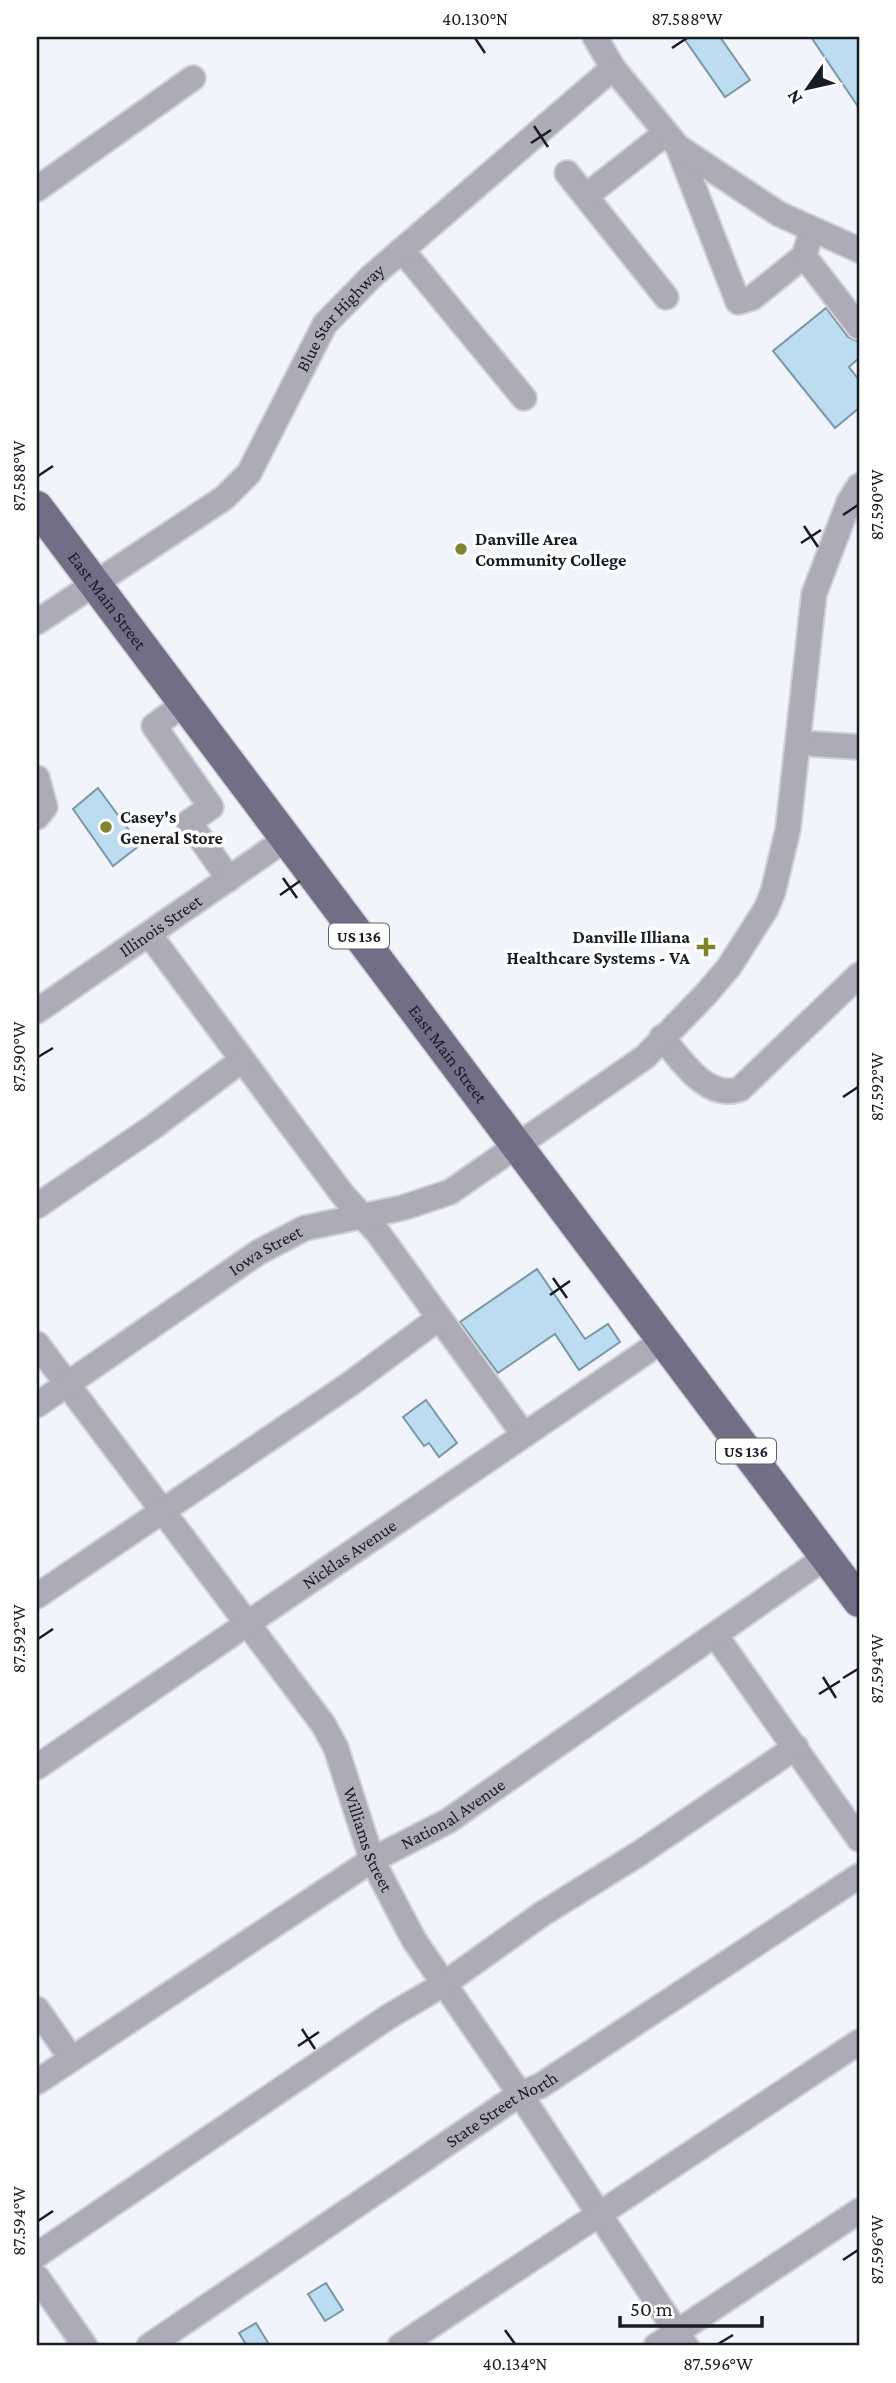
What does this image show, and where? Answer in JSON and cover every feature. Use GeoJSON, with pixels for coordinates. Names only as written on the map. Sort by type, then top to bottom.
{"type":"FeatureCollection","features":[{"type":"Feature","properties":{"kind":"main road","name":"East Main Street"},"geometry":{"type":"LineString","coordinates":[[37,507],[859,1601]]}},
{"type":"Feature","properties":{"kind":"street"},"geometry":{"type":"LineString","coordinates":[[595,37],[613,68],[672,140],[779,214],[859,250]]}},
{"type":"Feature","properties":{"kind":"street","name":"Blue Star Highway"},"geometry":{"type":"LineString","coordinates":[[37,622],[224,498],[249,473],[325,324],[402,250],[613,68]]}},
{"type":"Feature","properties":{"kind":"street"},"geometry":{"type":"LineString","coordinates":[[37,189],[193,78]]}},
{"type":"Feature","properties":{"kind":"street"},"geometry":{"type":"LineString","coordinates":[[586,196],[672,140]]}},
{"type":"Feature","properties":{"kind":"street"},"geometry":{"type":"LineString","coordinates":[[672,140],[738,302],[752,298],[804,256],[812,230]]}},
{"type":"Feature","properties":{"kind":"street"},"geometry":{"type":"LineString","coordinates":[[567,173],[666,297]]}},
{"type":"Feature","properties":{"kind":"street"},"geometry":{"type":"LineString","coordinates":[[402,250],[524,398]]}},
{"type":"Feature","properties":{"kind":"street"},"geometry":{"type":"LineString","coordinates":[[804,256],[859,327]]}},
{"type":"Feature","properties":{"kind":"street","name":"Iowa Street"},"geometry":{"type":"LineString","coordinates":[[37,1405],[259,1252],[305,1228],[360,1214],[402,1208],[450,1192],[645,1057],[729,967],[766,909],[773,892],[788,829],[814,594],[849,502],[859,486]]}},
{"type":"Feature","properties":{"kind":"street"},"geometry":{"type":"LineString","coordinates":[[185,704],[155,726],[211,807],[188,822],[229,879]]}},
{"type":"Feature","properties":{"kind":"street"},"geometry":{"type":"LineString","coordinates":[[799,743],[859,747]]}},
{"type":"Feature","properties":{"kind":"street"},"geometry":{"type":"LineString","coordinates":[[37,778],[46,807],[37,817]]}},
{"type":"Feature","properties":{"kind":"street","name":"Illinois Street"},"geometry":{"type":"LineString","coordinates":[[37,1011],[286,839]]}},
{"type":"Feature","properties":{"kind":"street"},"geometry":{"type":"LineString","coordinates":[[149,934],[242,1060],[360,1214],[378,1233],[524,1435]]}},
{"type":"Feature","properties":{"kind":"street"},"geometry":{"type":"LineString","coordinates":[[662,1037],[691,1070],[714,1089],[728,1093],[740,1089],[859,975]]}},
{"type":"Feature","properties":{"kind":"street"},"geometry":{"type":"LineString","coordinates":[[37,1206],[153,1127],[242,1060]]}},
{"type":"Feature","properties":{"kind":"street"},"geometry":{"type":"LineString","coordinates":[[37,1596],[164,1513],[350,1384],[439,1318]]}},
{"type":"Feature","properties":{"kind":"street","name":"Nicklas Avenue"},"geometry":{"type":"LineString","coordinates":[[37,1767],[662,1341]]}},
{"type":"Feature","properties":{"kind":"street","name":"Williams Street"},"geometry":{"type":"LineString","coordinates":[[37,1344],[323,1724],[336,1748],[372,1860],[414,1940],[599,2215],[673,2342]]}},
{"type":"Feature","properties":{"kind":"street","name":"National Avenue"},"geometry":{"type":"LineString","coordinates":[[37,2082],[372,1860],[448,1821],[826,1557]]}},
{"type":"Feature","properties":{"kind":"street"},"geometry":{"type":"LineString","coordinates":[[716,1636],[859,1839]]}},
{"type":"Feature","properties":{"kind":"street"},"geometry":{"type":"LineString","coordinates":[[37,2255],[388,2017],[444,1984],[542,1914],[640,1853],[796,1747]]}},
{"type":"Feature","properties":{"kind":"street","name":"State Street North"},"geometry":{"type":"LineString","coordinates":[[149,2346],[520,2094],[540,2086],[859,1875]]}},
{"type":"Feature","properties":{"kind":"street"},"geometry":{"type":"LineString","coordinates":[[37,2009],[71,2057]]}},
{"type":"Feature","properties":{"kind":"street"},"geometry":{"type":"LineString","coordinates":[[400,2346],[859,2042]]}},
{"type":"Feature","properties":{"kind":"street"},"geometry":{"type":"LineString","coordinates":[[673,2342],[859,2211]]}},
{"type":"Feature","properties":{"kind":"street"},"geometry":{"type":"LineString","coordinates":[[37,2277],[85,2346]]}},
{"type":"Feature","properties":{"kind":"building"},"geometry":{"type":"Polygon","coordinates":[[[683,37],[720,37],[750,80],[725,97],[683,37]]]}},
{"type":"Feature","properties":{"kind":"building"},"geometry":{"type":"Polygon","coordinates":[[[811,37],[859,37],[859,108],[811,37]]]}},
{"type":"Feature","properties":{"kind":"building"},"geometry":{"type":"Polygon","coordinates":[[[826,308],[848,337],[859,342],[859,358],[849,367],[859,380],[859,408],[835,428],[773,351],[826,308]]]}},
{"type":"Feature","properties":{"kind":"building","name":"Casey's General Store"},"geometry":{"type":"Polygon","coordinates":[[[98,788],[140,845],[113,866],[73,809],[98,788]]]}},
{"type":"Feature","properties":{"kind":"building"},"geometry":{"type":"Polygon","coordinates":[[[537,1269],[585,1339],[608,1324],[620,1342],[579,1370],[555,1334],[498,1373],[460,1322],[537,1269]]]}},
{"type":"Feature","properties":{"kind":"building"},"geometry":{"type":"Polygon","coordinates":[[[426,1400],[457,1443],[439,1457],[429,1443],[424,1446],[403,1417],[426,1400]]]}},
{"type":"Feature","properties":{"kind":"building"},"geometry":{"type":"Polygon","coordinates":[[[326,2283],[343,2310],[325,2321],[308,2294],[326,2283]]]}},
{"type":"Feature","properties":{"kind":"building"},"geometry":{"type":"Polygon","coordinates":[[[256,2323],[270,2346],[247,2346],[239,2333],[256,2323]]]}},
{"type":"Feature","properties":{"kind":"place","name":"Danville Area Community College"},"geometry":{"type":"Point","coordinates":[461,549]}},
{"type":"Feature","properties":{"kind":"place","name":"Casey's General Store"},"geometry":{"type":"Point","coordinates":[106,827]}},
{"type":"Feature","properties":{"kind":"place","name":"Danville Illiana Healthcare Systems - VA"},"geometry":{"type":"Point","coordinates":[706,947]}}]}
